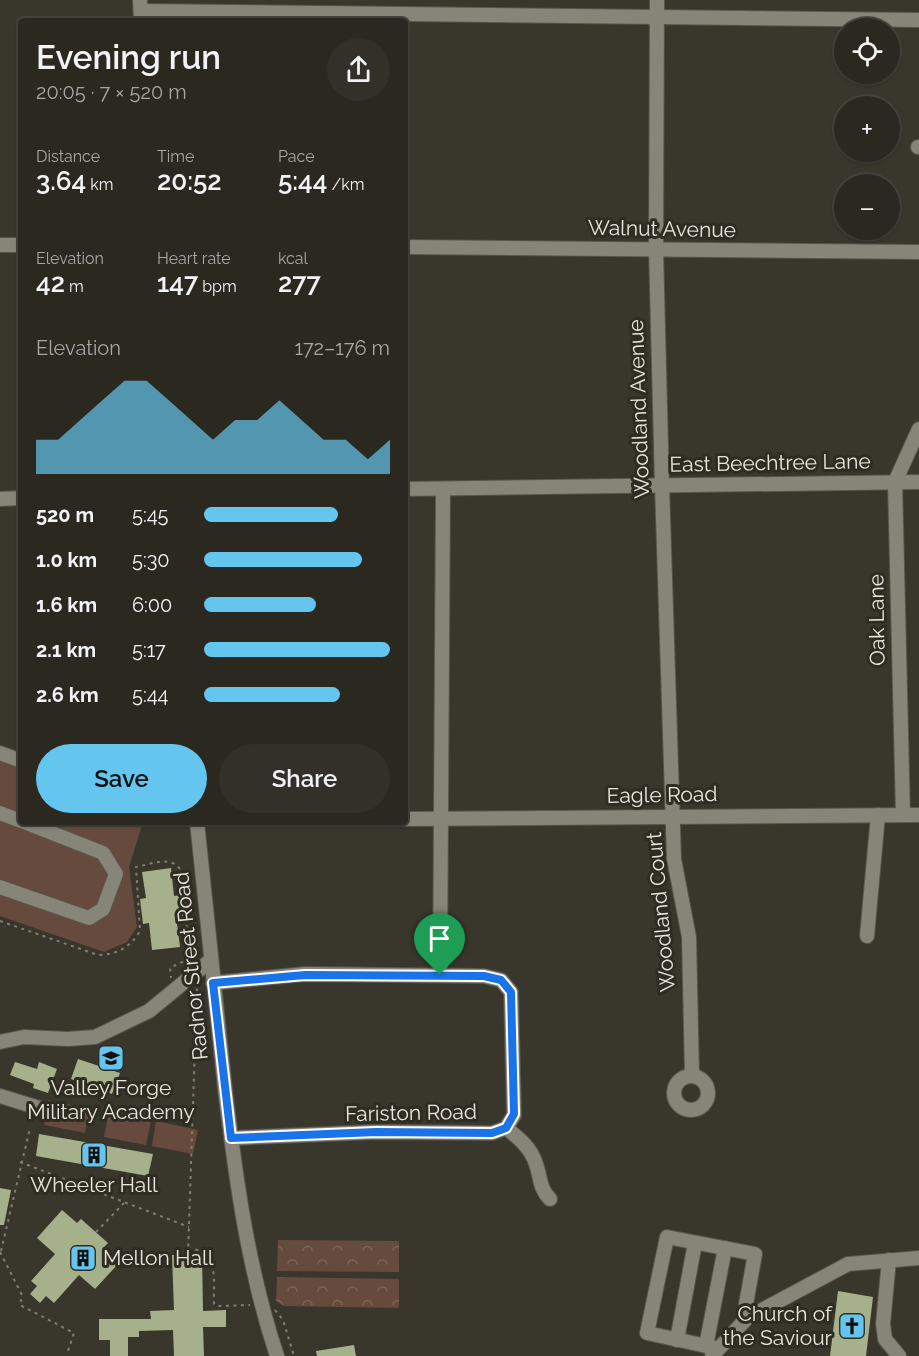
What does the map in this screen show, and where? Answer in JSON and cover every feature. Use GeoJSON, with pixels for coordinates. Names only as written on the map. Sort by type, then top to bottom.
{"type":"FeatureCollection","features":[{"type":"Feature","properties":{"kind":"street","name":"Woodland Avenue"},"geometry":{"type":"LineString","coordinates":[[657,0],[656,250],[673,816]]}},
{"type":"Feature","properties":{"kind":"street"},"geometry":{"type":"LineString","coordinates":[[141,11],[919,20]]}},
{"type":"Feature","properties":{"kind":"street"},"geometry":{"type":"LineString","coordinates":[[0,245],[18,245]]}},
{"type":"Feature","properties":{"kind":"street","name":"Walnut Avenue"},"geometry":{"type":"LineString","coordinates":[[408,247],[919,252]]}},
{"type":"Feature","properties":{"kind":"street","name":"Oak Lane"},"geometry":{"type":"LineString","coordinates":[[903,815],[895,482],[919,429]]}},
{"type":"Feature","properties":{"kind":"street","name":"East Beechtree Lane"},"geometry":{"type":"LineString","coordinates":[[408,489],[919,482]]}},
{"type":"Feature","properties":{"kind":"street"},"geometry":{"type":"LineString","coordinates":[[440,975],[443,489]]}},
{"type":"Feature","properties":{"kind":"street"},"geometry":{"type":"LineString","coordinates":[[0,499],[18,498]]}},
{"type":"Feature","properties":{"kind":"street"},"geometry":{"type":"LineString","coordinates":[[0,753],[18,760]]}},
{"type":"Feature","properties":{"kind":"street"},"geometry":{"type":"LineString","coordinates":[[0,813],[18,819]]}},
{"type":"Feature","properties":{"kind":"street"},"geometry":{"type":"LineString","coordinates":[[867,936],[878,815]]}},
{"type":"Feature","properties":{"kind":"street","name":"Eagle Road"},"geometry":{"type":"LineString","coordinates":[[408,819],[919,815]]}},
{"type":"Feature","properties":{"kind":"street","name":"Woodland Court"},"geometry":{"type":"LineString","coordinates":[[673,816],[676,878],[689,937],[692,1076]]}},
{"type":"Feature","properties":{"kind":"street"},"geometry":{"type":"LineString","coordinates":[[0,887],[89,918],[103,909],[116,874],[103,853],[34,825]]}},
{"type":"Feature","properties":{"kind":"street","name":"Radnor Street Road"},"geometry":{"type":"LineString","coordinates":[[198,825],[213,983],[240,1212],[261,1304],[277,1356]]}},
{"type":"Feature","properties":{"kind":"street"},"geometry":{"type":"LineString","coordinates":[[0,1042],[24,1037],[68,1039],[95,1037],[149,1011],[211,960]]}},
{"type":"Feature","properties":{"kind":"street","name":"Fariston Road"},"geometry":{"type":"LineString","coordinates":[[213,983],[305,975],[440,975],[493,978],[501,980],[511,992],[514,1114],[506,1128],[492,1133],[376,1132],[231,1138]]}},
{"type":"Feature","properties":{"kind":"street"},"geometry":{"type":"LineString","coordinates":[[0,1096],[42,1109]]}},
{"type":"Feature","properties":{"kind":"street"},"geometry":{"type":"LineString","coordinates":[[506,1128],[530,1151],[537,1165],[539,1183],[550,1199]]}},
{"type":"Feature","properties":{"kind":"street"},"geometry":{"type":"LineString","coordinates":[[711,1350],[647,1333],[667,1237],[754,1254],[746,1304],[751,1315]]}},
{"type":"Feature","properties":{"kind":"street"},"geometry":{"type":"LineString","coordinates":[[678,1340],[695,1243]]}},
{"type":"Feature","properties":{"kind":"street"},"geometry":{"type":"LineString","coordinates":[[711,1350],[725,1248]]}},
{"type":"Feature","properties":{"kind":"street"},"geometry":{"type":"LineString","coordinates":[[711,1350],[751,1315],[848,1264],[919,1258]]}},
{"type":"Feature","properties":{"kind":"street"},"geometry":{"type":"LineString","coordinates":[[889,1260],[883,1324],[885,1339],[899,1356]]}},
{"type":"Feature","properties":{"kind":"path"},"geometry":{"type":"LineString","coordinates":[[0,921],[98,956],[109,955],[131,943],[141,931],[136,867],[168,861],[178,864],[184,883],[188,945],[184,961],[170,968],[171,994]]}},
{"type":"Feature","properties":{"kind":"path"},"geometry":{"type":"LineString","coordinates":[[188,1254],[197,973]]}},
{"type":"Feature","properties":{"kind":"path"},"geometry":{"type":"LineString","coordinates":[[30,1128],[0,1252],[22,1295],[20,1305],[74,1334],[68,1351]]}},
{"type":"Feature","properties":{"kind":"path"},"geometry":{"type":"LineString","coordinates":[[20,1162],[189,1227]]}},
{"type":"Feature","properties":{"kind":"path"},"geometry":{"type":"LineString","coordinates":[[96,1232],[125,1202]]}},
{"type":"Feature","properties":{"kind":"path"},"geometry":{"type":"LineString","coordinates":[[188,1248],[208,1256],[214,1265],[214,1304],[219,1306],[261,1304],[277,1310],[283,1320],[294,1356]]}},
{"type":"Feature","properties":{"kind":"green space"},"geometry":{"type":"Polygon","coordinates":[[[0,757],[18,763],[18,825],[142,825],[129,867],[137,927],[127,942],[104,952],[0,916],[0,757]]]}},
{"type":"Feature","properties":{"kind":"green space"},"geometry":{"type":"Polygon","coordinates":[[[48,1100],[90,1109],[85,1133],[44,1125],[48,1100]]]}},
{"type":"Feature","properties":{"kind":"green space"},"geometry":{"type":"Polygon","coordinates":[[[109,1112],[151,1121],[146,1145],[104,1137],[109,1112]]]}},
{"type":"Feature","properties":{"kind":"green space"},"geometry":{"type":"Polygon","coordinates":[[[156,1121],[198,1130],[193,1154],[152,1146],[156,1121]]]}},
{"type":"Feature","properties":{"kind":"green space"},"geometry":{"type":"Polygon","coordinates":[[[278,1240],[399,1241],[399,1272],[277,1271],[278,1240]]]}},
{"type":"Feature","properties":{"kind":"green space"},"geometry":{"type":"Polygon","coordinates":[[[277,1277],[399,1279],[399,1308],[284,1306],[276,1301],[277,1277]]]}},
{"type":"Feature","properties":{"kind":"building"},"geometry":{"type":"Polygon","coordinates":[[[171,868],[174,896],[180,895],[183,916],[176,916],[180,947],[152,950],[149,923],[143,924],[140,899],[146,898],[142,872],[171,868]]]}},
{"type":"Feature","properties":{"kind":"building"},"geometry":{"type":"Polygon","coordinates":[[[78,1059],[120,1073],[112,1094],[71,1079],[78,1059]]]}},
{"type":"Feature","properties":{"kind":"building"},"geometry":{"type":"Polygon","coordinates":[[[15,1062],[37,1069],[39,1062],[57,1069],[48,1093],[33,1088],[34,1084],[10,1075],[15,1062]]]}},
{"type":"Feature","properties":{"kind":"building","name":"Wheeler Hall"},"geometry":{"type":"Polygon","coordinates":[[[39,1134],[153,1154],[148,1176],[36,1156],[39,1134]]]}},
{"type":"Feature","properties":{"kind":"building"},"geometry":{"type":"Polygon","coordinates":[[[0,1188],[11,1190],[4,1225],[0,1225],[0,1188]]]}},
{"type":"Feature","properties":{"kind":"building","name":"Mellon Hall"},"geometry":{"type":"Polygon","coordinates":[[[62,1210],[77,1223],[81,1219],[108,1243],[103,1248],[119,1263],[95,1289],[79,1275],[54,1303],[46,1296],[40,1303],[30,1294],[37,1286],[31,1281],[55,1254],[37,1238],[62,1210]]]}},
{"type":"Feature","properties":{"kind":"building"},"geometry":{"type":"Polygon","coordinates":[[[202,1254],[203,1311],[226,1310],[226,1327],[203,1327],[204,1356],[174,1356],[173,1330],[139,1331],[139,1337],[128,1337],[128,1356],[110,1356],[110,1340],[99,1340],[99,1319],[151,1319],[150,1311],[174,1310],[172,1255],[202,1254]]]}},
{"type":"Feature","properties":{"kind":"building","name":"Church of the Saviour"},"geometry":{"type":"Polygon","coordinates":[[[838,1291],[873,1297],[866,1356],[830,1356],[838,1291]]]}},
{"type":"Feature","properties":{"kind":"building"},"geometry":{"type":"Polygon","coordinates":[[[354,1345],[356,1356],[317,1356],[316,1351],[354,1345]]]}},
{"type":"Feature","properties":{"kind":"place","name":"Valley Forge Military Academy"},"geometry":{"type":"Point","coordinates":[111,1058]}},
{"type":"Feature","properties":{"kind":"place","name":"Wheeler Hall"},"geometry":{"type":"Point","coordinates":[94,1155]}},
{"type":"Feature","properties":{"kind":"place","name":"Mellon Hall"},"geometry":{"type":"Point","coordinates":[83,1258]}},
{"type":"Feature","properties":{"kind":"place","name":"Church of the Saviour"},"geometry":{"type":"Point","coordinates":[852,1326]}},
{"type":"Feature","properties":{"kind":"route"},"geometry":{"type":"LineString","coordinates":[[305,975],[440,975],[484,976],[501,980],[511,992],[514,1114],[506,1128],[492,1133],[376,1132],[231,1138],[213,983],[305,975]]}}]}
